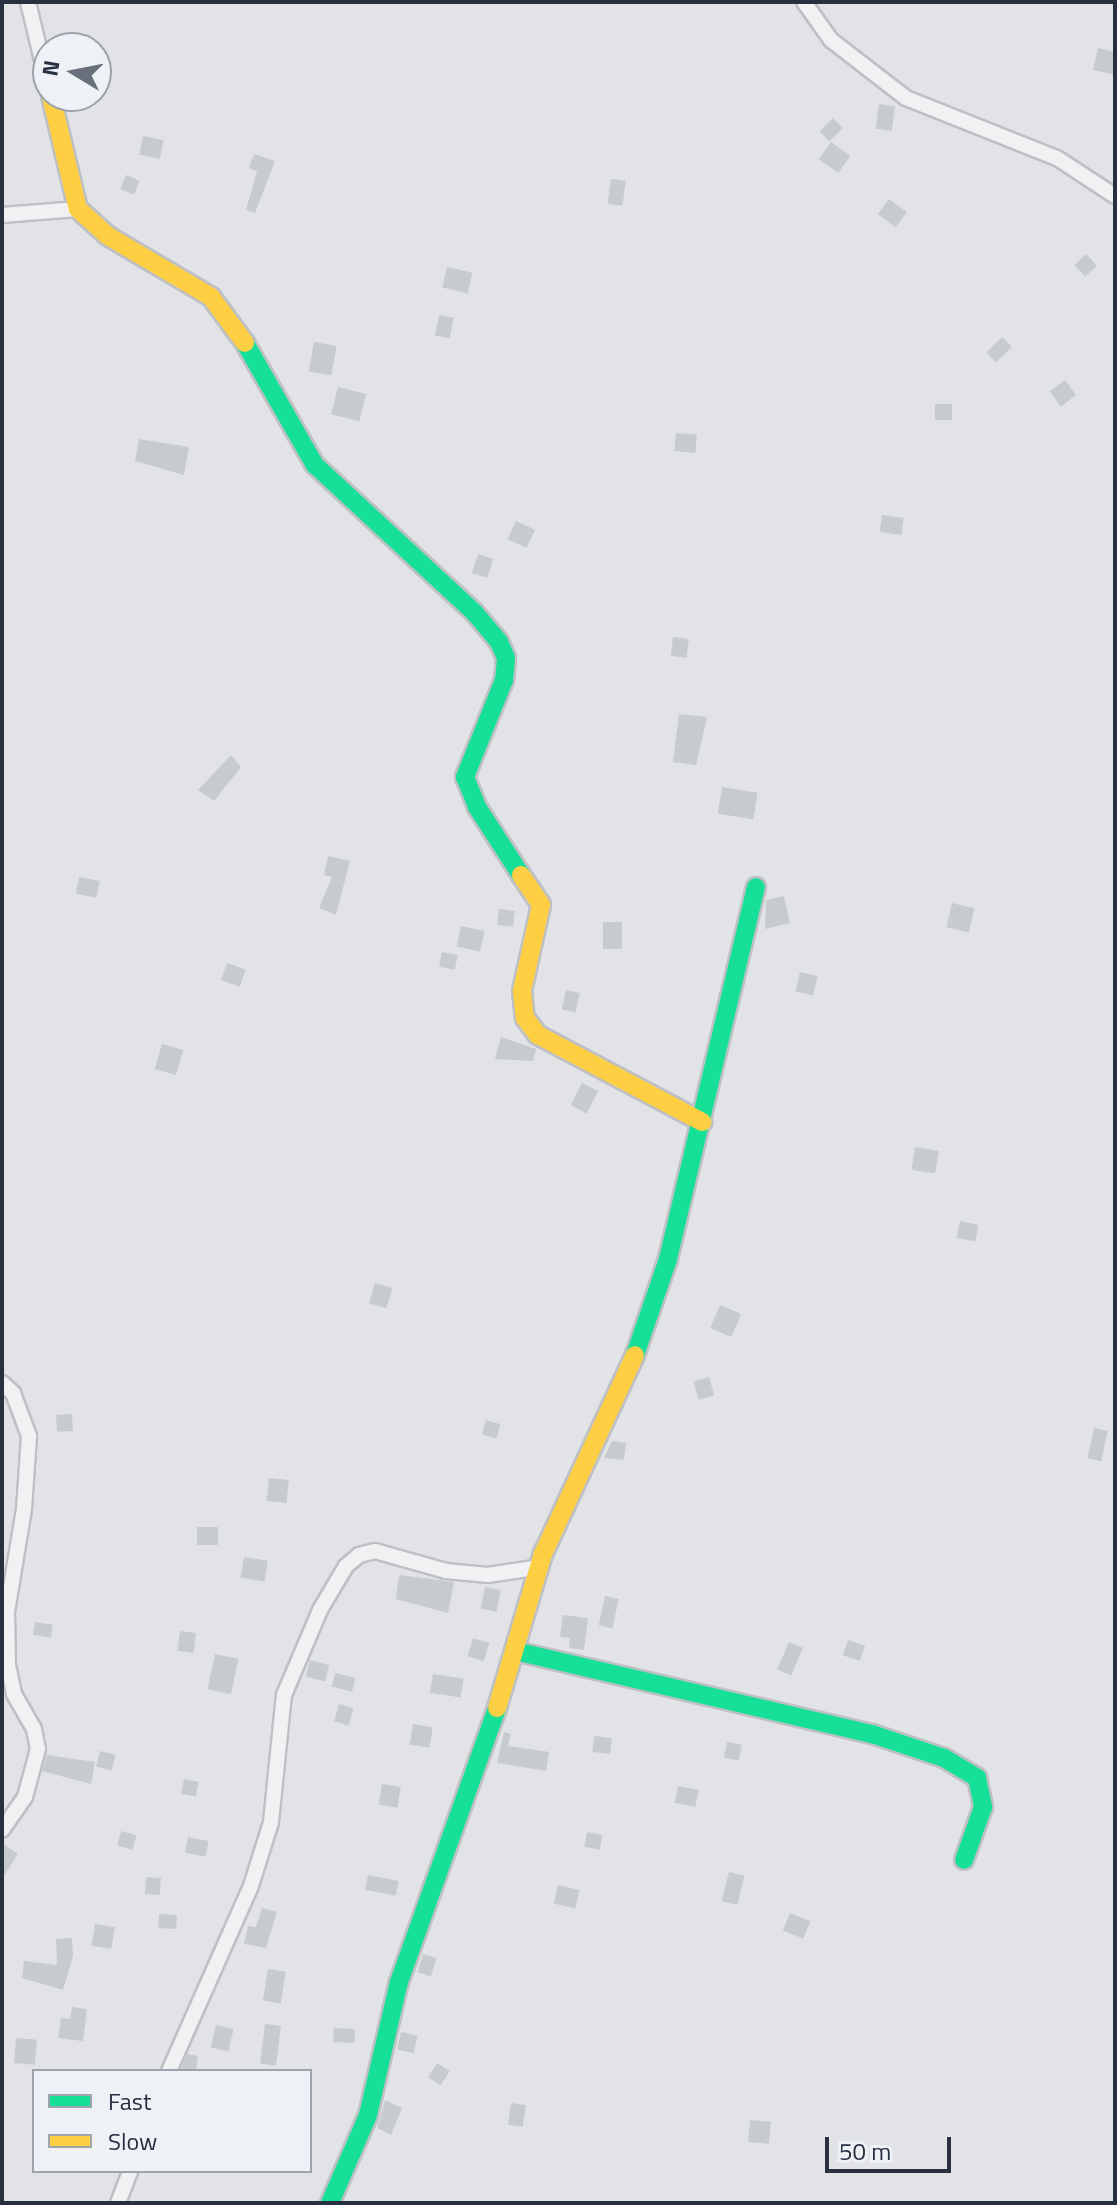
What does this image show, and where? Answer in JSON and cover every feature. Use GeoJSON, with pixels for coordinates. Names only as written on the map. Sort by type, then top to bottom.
{"type":"FeatureCollection","features":[{"type":"Feature","properties":{"kind":"street"},"geometry":{"type":"LineString","coordinates":[[28,2],[35,32]]}},
{"type":"Feature","properties":{"kind":"street"},"geometry":{"type":"LineString","coordinates":[[804,2],[831,40],[906,98],[1057,158],[1115,196]]}},
{"type":"Feature","properties":{"kind":"street"},"geometry":{"type":"LineString","coordinates":[[55,112],[78,209],[108,236],[211,297],[229,315],[315,465],[499,642],[506,658],[504,680],[465,777],[477,807],[541,905],[522,991],[525,1018],[538,1035],[702,1122]]}},
{"type":"Feature","properties":{"kind":"street"},"geometry":{"type":"LineString","coordinates":[[2,215],[78,209]]}},
{"type":"Feature","properties":{"kind":"street"},"geometry":{"type":"LineString","coordinates":[[330,2203],[368,2115],[399,1982],[483,1756],[540,1567],[623,1389],[668,1259],[756,887]]}},
{"type":"Feature","properties":{"kind":"street"},"geometry":{"type":"LineString","coordinates":[[2,1383],[13,1393],[29,1436],[5,1631],[14,1694],[34,1729],[38,1749],[25,1797],[2,1830]]}},
{"type":"Feature","properties":{"kind":"street"},"geometry":{"type":"LineString","coordinates":[[170,2069],[251,1886],[273,1810],[284,1695],[320,1610],[346,1566],[359,1555],[375,1551],[446,1571],[488,1575],[540,1567]]}},
{"type":"Feature","properties":{"kind":"street"},"geometry":{"type":"LineString","coordinates":[[515,1651],[872,1734],[944,1758],[977,1778],[983,1807],[964,1860]]}},
{"type":"Feature","properties":{"kind":"street"},"geometry":{"type":"LineString","coordinates":[[118,2203],[129,2173]]}},
{"type":"Feature","properties":{"kind":"building"},"geometry":{"type":"Polygon","coordinates":[[[1098,48],[1115,52],[1115,75],[1093,70],[1098,48]]]}},
{"type":"Feature","properties":{"kind":"building"},"geometry":{"type":"Polygon","coordinates":[[[879,104],[895,106],[892,131],[876,129],[879,104]]]}},
{"type":"Feature","properties":{"kind":"building"},"geometry":{"type":"Polygon","coordinates":[[[833,118],[843,128],[829,141],[820,131],[833,118]]]}},
{"type":"Feature","properties":{"kind":"building"},"geometry":{"type":"Polygon","coordinates":[[[143,136],[164,140],[160,159],[139,155],[143,136]]]}},
{"type":"Feature","properties":{"kind":"building"},"geometry":{"type":"Polygon","coordinates":[[[831,142],[850,156],[838,173],[819,159],[831,142]]]}},
{"type":"Feature","properties":{"kind":"building"},"geometry":{"type":"Polygon","coordinates":[[[254,154],[275,161],[255,213],[246,210],[257,171],[249,168],[254,154]]]}},
{"type":"Feature","properties":{"kind":"building"},"geometry":{"type":"Polygon","coordinates":[[[126,175],[140,181],[134,195],[120,189],[126,175]]]}},
{"type":"Feature","properties":{"kind":"building"},"geometry":{"type":"Polygon","coordinates":[[[611,179],[626,181],[622,206],[608,204],[611,179]]]}},
{"type":"Feature","properties":{"kind":"building"},"geometry":{"type":"Polygon","coordinates":[[[889,199],[907,212],[896,227],[878,214],[889,199]]]}},
{"type":"Feature","properties":{"kind":"building"},"geometry":{"type":"Polygon","coordinates":[[[1086,254],[1097,266],[1085,277],[1074,265],[1086,254]]]}},
{"type":"Feature","properties":{"kind":"building"},"geometry":{"type":"Polygon","coordinates":[[[447,267],[472,273],[468,293],[442,287],[447,267]]]}},
{"type":"Feature","properties":{"kind":"building"},"geometry":{"type":"Polygon","coordinates":[[[439,315],[454,318],[450,338],[435,336],[439,315]]]}},
{"type":"Feature","properties":{"kind":"building"},"geometry":{"type":"Polygon","coordinates":[[[1002,337],[1012,347],[996,362],[986,353],[1002,337]]]}},
{"type":"Feature","properties":{"kind":"building"},"geometry":{"type":"Polygon","coordinates":[[[314,342],[337,346],[331,376],[309,372],[314,342]]]}},
{"type":"Feature","properties":{"kind":"building"},"geometry":{"type":"Polygon","coordinates":[[[1065,380],[1076,395],[1061,407],[1050,391],[1065,380]]]}},
{"type":"Feature","properties":{"kind":"building"},"geometry":{"type":"Polygon","coordinates":[[[338,387],[366,394],[359,421],[331,414],[338,387]]]}},
{"type":"Feature","properties":{"kind":"building"},"geometry":{"type":"Polygon","coordinates":[[[935,404],[952,404],[952,420],[935,420],[935,404]]]}},
{"type":"Feature","properties":{"kind":"building"},"geometry":{"type":"Polygon","coordinates":[[[676,433],[697,435],[695,453],[674,451],[676,433]]]}},
{"type":"Feature","properties":{"kind":"building"},"geometry":{"type":"Polygon","coordinates":[[[139,439],[189,447],[184,475],[135,461],[139,439]]]}},
{"type":"Feature","properties":{"kind":"building"},"geometry":{"type":"Polygon","coordinates":[[[882,515],[904,518],[901,535],[880,532],[882,515]]]}},
{"type":"Feature","properties":{"kind":"building"},"geometry":{"type":"Polygon","coordinates":[[[516,521],[535,530],[527,548],[508,539],[516,521]]]}},
{"type":"Feature","properties":{"kind":"building"},"geometry":{"type":"Polygon","coordinates":[[[478,554],[493,559],[487,578],[472,573],[478,554]]]}},
{"type":"Feature","properties":{"kind":"building"},"geometry":{"type":"Polygon","coordinates":[[[673,637],[689,639],[687,658],[671,656],[673,637]]]}},
{"type":"Feature","properties":{"kind":"building"},"geometry":{"type":"Polygon","coordinates":[[[679,714],[707,717],[696,765],[673,762],[679,714]]]}},
{"type":"Feature","properties":{"kind":"building"},"geometry":{"type":"Polygon","coordinates":[[[231,755],[241,767],[214,801],[198,790],[231,755]]]}},
{"type":"Feature","properties":{"kind":"building"},"geometry":{"type":"Polygon","coordinates":[[[722,787],[758,793],[753,819],[718,814],[722,787]]]}},
{"type":"Feature","properties":{"kind":"building"},"geometry":{"type":"Polygon","coordinates":[[[328,856],[350,861],[336,915],[319,908],[332,877],[324,875],[328,856]]]}},
{"type":"Feature","properties":{"kind":"building"},"geometry":{"type":"Polygon","coordinates":[[[79,877],[100,881],[96,898],[76,894],[79,877]]]}},
{"type":"Feature","properties":{"kind":"building"},"geometry":{"type":"Polygon","coordinates":[[[784,896],[790,923],[765,929],[766,900],[784,896]]]}},
{"type":"Feature","properties":{"kind":"building"},"geometry":{"type":"Polygon","coordinates":[[[952,903],[974,908],[969,933],[946,927],[952,903]]]}},
{"type":"Feature","properties":{"kind":"building"},"geometry":{"type":"Polygon","coordinates":[[[499,909],[515,911],[513,927],[497,925],[499,909]]]}},
{"type":"Feature","properties":{"kind":"building"},"geometry":{"type":"Polygon","coordinates":[[[603,922],[622,922],[622,949],[603,949],[603,922]]]}},
{"type":"Feature","properties":{"kind":"building"},"geometry":{"type":"Polygon","coordinates":[[[461,926],[484,931],[480,952],[457,947],[461,926]]]}},
{"type":"Feature","properties":{"kind":"building"},"geometry":{"type":"Polygon","coordinates":[[[442,952],[458,955],[455,970],[439,967],[442,952]]]}},
{"type":"Feature","properties":{"kind":"building"},"geometry":{"type":"Polygon","coordinates":[[[227,963],[246,970],[240,987],[221,980],[227,963]]]}},
{"type":"Feature","properties":{"kind":"building"},"geometry":{"type":"Polygon","coordinates":[[[800,972],[818,976],[813,996],[796,991],[800,972]]]}},
{"type":"Feature","properties":{"kind":"building"},"geometry":{"type":"Polygon","coordinates":[[[566,990],[580,993],[576,1012],[562,1010],[566,990]]]}},
{"type":"Feature","properties":{"kind":"building"},"geometry":{"type":"Polygon","coordinates":[[[501,1037],[536,1049],[533,1061],[495,1059],[501,1037]]]}},
{"type":"Feature","properties":{"kind":"building"},"geometry":{"type":"Polygon","coordinates":[[[162,1044],[183,1050],[176,1075],[155,1069],[162,1044]]]}},
{"type":"Feature","properties":{"kind":"building"},"geometry":{"type":"Polygon","coordinates":[[[582,1083],[598,1091],[587,1113],[571,1105],[582,1083]]]}},
{"type":"Feature","properties":{"kind":"building"},"geometry":{"type":"Polygon","coordinates":[[[915,1147],[939,1151],[935,1173],[911,1170],[915,1147]]]}},
{"type":"Feature","properties":{"kind":"building"},"geometry":{"type":"Polygon","coordinates":[[[960,1221],[979,1225],[975,1242],[956,1238],[960,1221]]]}},
{"type":"Feature","properties":{"kind":"building"},"geometry":{"type":"Polygon","coordinates":[[[375,1283],[392,1288],[387,1308],[369,1303],[375,1283]]]}},
{"type":"Feature","properties":{"kind":"building"},"geometry":{"type":"Polygon","coordinates":[[[720,1305],[741,1314],[731,1337],[710,1328],[720,1305]]]}},
{"type":"Feature","properties":{"kind":"building"},"geometry":{"type":"Polygon","coordinates":[[[709,1377],[714,1395],[699,1400],[694,1381],[709,1377]]]}},
{"type":"Feature","properties":{"kind":"building"},"geometry":{"type":"Polygon","coordinates":[[[72,1414],[73,1431],[57,1432],[56,1415],[72,1414]]]}},
{"type":"Feature","properties":{"kind":"building"},"geometry":{"type":"Polygon","coordinates":[[[486,1420],[500,1424],[496,1439],[482,1434],[486,1420]]]}},
{"type":"Feature","properties":{"kind":"building"},"geometry":{"type":"Polygon","coordinates":[[[1094,1428],[1108,1431],[1101,1461],[1088,1458],[1094,1428]]]}},
{"type":"Feature","properties":{"kind":"building"},"geometry":{"type":"Polygon","coordinates":[[[612,1441],[626,1443],[624,1460],[604,1458],[612,1441]]]}},
{"type":"Feature","properties":{"kind":"building"},"geometry":{"type":"Polygon","coordinates":[[[269,1478],[289,1480],[286,1503],[267,1501],[269,1478]]]}},
{"type":"Feature","properties":{"kind":"building"},"geometry":{"type":"Polygon","coordinates":[[[197,1527],[218,1527],[218,1545],[197,1545],[197,1527]]]}},
{"type":"Feature","properties":{"kind":"building"},"geometry":{"type":"Polygon","coordinates":[[[244,1557],[268,1561],[264,1581],[241,1578],[244,1557]]]}},
{"type":"Feature","properties":{"kind":"building"},"geometry":{"type":"Polygon","coordinates":[[[399,1575],[454,1582],[448,1613],[396,1599],[399,1575]]]}},
{"type":"Feature","properties":{"kind":"building"},"geometry":{"type":"Polygon","coordinates":[[[485,1587],[501,1590],[497,1612],[481,1609],[485,1587]]]}},
{"type":"Feature","properties":{"kind":"building"},"geometry":{"type":"Polygon","coordinates":[[[605,1596],[619,1599],[612,1628],[599,1625],[605,1596]]]}},
{"type":"Feature","properties":{"kind":"building"},"geometry":{"type":"Polygon","coordinates":[[[563,1615],[588,1618],[584,1650],[569,1648],[570,1638],[560,1637],[563,1615]]]}},
{"type":"Feature","properties":{"kind":"building"},"geometry":{"type":"Polygon","coordinates":[[[35,1622],[53,1625],[51,1638],[33,1635],[35,1622]]]}},
{"type":"Feature","properties":{"kind":"building"},"geometry":{"type":"Polygon","coordinates":[[[180,1631],[196,1633],[193,1653],[178,1651],[180,1631]]]}},
{"type":"Feature","properties":{"kind":"building"},"geometry":{"type":"Polygon","coordinates":[[[473,1638],[489,1643],[484,1661],[467,1656],[473,1638]]]}},
{"type":"Feature","properties":{"kind":"building"},"geometry":{"type":"Polygon","coordinates":[[[848,1640],[865,1646],[860,1661],[843,1655],[848,1640]]]}},
{"type":"Feature","properties":{"kind":"building"},"geometry":{"type":"Polygon","coordinates":[[[789,1642],[803,1648],[791,1675],[777,1670],[789,1642]]]}},
{"type":"Feature","properties":{"kind":"building"},"geometry":{"type":"Polygon","coordinates":[[[215,1654],[238,1659],[231,1694],[208,1689],[215,1654]]]}},
{"type":"Feature","properties":{"kind":"building"},"geometry":{"type":"Polygon","coordinates":[[[310,1660],[329,1665],[325,1682],[306,1676],[310,1660]]]}},
{"type":"Feature","properties":{"kind":"building"},"geometry":{"type":"Polygon","coordinates":[[[335,1673],[355,1678],[352,1692],[332,1687],[335,1673]]]}},
{"type":"Feature","properties":{"kind":"building"},"geometry":{"type":"Polygon","coordinates":[[[433,1674],[464,1679],[461,1698],[430,1693],[433,1674]]]}},
{"type":"Feature","properties":{"kind":"building"},"geometry":{"type":"Polygon","coordinates":[[[339,1704],[353,1708],[348,1725],[334,1721],[339,1704]]]}},
{"type":"Feature","properties":{"kind":"building"},"geometry":{"type":"Polygon","coordinates":[[[413,1724],[433,1727],[429,1748],[410,1745],[413,1724]]]}},
{"type":"Feature","properties":{"kind":"building"},"geometry":{"type":"Polygon","coordinates":[[[504,1732],[511,1734],[508,1746],[549,1752],[546,1771],[497,1763],[504,1732]]]}},
{"type":"Feature","properties":{"kind":"building"},"geometry":{"type":"Polygon","coordinates":[[[594,1736],[612,1738],[610,1754],[592,1752],[594,1736]]]}},
{"type":"Feature","properties":{"kind":"building"},"geometry":{"type":"Polygon","coordinates":[[[727,1742],[742,1745],[739,1761],[724,1758],[727,1742]]]}},
{"type":"Feature","properties":{"kind":"building"},"geometry":{"type":"Polygon","coordinates":[[[100,1751],[116,1755],[112,1770],[96,1767],[100,1751]]]}},
{"type":"Feature","properties":{"kind":"building"},"geometry":{"type":"Polygon","coordinates":[[[47,1755],[95,1762],[91,1784],[42,1771],[47,1755]]]}},
{"type":"Feature","properties":{"kind":"building"},"geometry":{"type":"Polygon","coordinates":[[[184,1779],[199,1782],[196,1797],[181,1794],[184,1779]]]}},
{"type":"Feature","properties":{"kind":"building"},"geometry":{"type":"Polygon","coordinates":[[[382,1784],[401,1787],[397,1808],[379,1805],[382,1784]]]}},
{"type":"Feature","properties":{"kind":"building"},"geometry":{"type":"Polygon","coordinates":[[[678,1786],[699,1790],[695,1807],[675,1803],[678,1786]]]}},
{"type":"Feature","properties":{"kind":"building"},"geometry":{"type":"Polygon","coordinates":[[[121,1831],[136,1835],[133,1850],[117,1845],[121,1831]]]}},
{"type":"Feature","properties":{"kind":"building"},"geometry":{"type":"Polygon","coordinates":[[[587,1832],[603,1835],[600,1850],[584,1847],[587,1832]]]}},
{"type":"Feature","properties":{"kind":"building"},"geometry":{"type":"Polygon","coordinates":[[[188,1837],[209,1841],[206,1857],[185,1853],[188,1837]]]}},
{"type":"Feature","properties":{"kind":"building"},"geometry":{"type":"Polygon","coordinates":[[[2,1843],[18,1854],[2,1879],[2,1843]]]}},
{"type":"Feature","properties":{"kind":"building"},"geometry":{"type":"Polygon","coordinates":[[[729,1872],[745,1876],[737,1905],[722,1901],[729,1872]]]}},
{"type":"Feature","properties":{"kind":"building"},"geometry":{"type":"Polygon","coordinates":[[[368,1875],[398,1881],[396,1896],[365,1890],[368,1875]]]}},
{"type":"Feature","properties":{"kind":"building"},"geometry":{"type":"Polygon","coordinates":[[[146,1877],[161,1878],[160,1895],[145,1894],[146,1877]]]}},
{"type":"Feature","properties":{"kind":"building"},"geometry":{"type":"Polygon","coordinates":[[[558,1885],[579,1890],[575,1908],[554,1904],[558,1885]]]}},
{"type":"Feature","properties":{"kind":"building"},"geometry":{"type":"Polygon","coordinates":[[[262,1908],[277,1912],[266,1948],[244,1944],[248,1926],[256,1927],[262,1908]]]}},
{"type":"Feature","properties":{"kind":"building"},"geometry":{"type":"Polygon","coordinates":[[[790,1913],[810,1921],[803,1939],[783,1931],[790,1913]]]}},
{"type":"Feature","properties":{"kind":"building"},"geometry":{"type":"Polygon","coordinates":[[[159,1914],[177,1915],[176,1929],[158,1928],[159,1914]]]}},
{"type":"Feature","properties":{"kind":"building"},"geometry":{"type":"Polygon","coordinates":[[[95,1924],[115,1927],[111,1949],[92,1946],[95,1924]]]}},
{"type":"Feature","properties":{"kind":"building"},"geometry":{"type":"Polygon","coordinates":[[[72,1938],[73,1956],[63,1990],[22,1978],[24,1961],[57,1965],[56,1939],[72,1938]]]}},
{"type":"Feature","properties":{"kind":"building"},"geometry":{"type":"Polygon","coordinates":[[[423,1954],[436,1958],[431,1976],[417,1972],[423,1954]]]}},
{"type":"Feature","properties":{"kind":"building"},"geometry":{"type":"Polygon","coordinates":[[[268,1969],[286,1972],[281,2003],[263,2001],[268,1969]]]}},
{"type":"Feature","properties":{"kind":"building"},"geometry":{"type":"Polygon","coordinates":[[[72,2007],[87,2009],[83,2041],[58,2038],[61,2018],[70,2019],[72,2007]]]}},
{"type":"Feature","properties":{"kind":"building"},"geometry":{"type":"Polygon","coordinates":[[[265,2024],[281,2026],[276,2066],[260,2064],[265,2024]]]}},
{"type":"Feature","properties":{"kind":"building"},"geometry":{"type":"Polygon","coordinates":[[[216,2025],[234,2029],[228,2051],[211,2047],[216,2025]]]}},
{"type":"Feature","properties":{"kind":"building"},"geometry":{"type":"Polygon","coordinates":[[[334,2028],[355,2029],[354,2043],[333,2042],[334,2028]]]}},
{"type":"Feature","properties":{"kind":"building"},"geometry":{"type":"Polygon","coordinates":[[[401,2032],[418,2036],[414,2053],[397,2050],[401,2032]]]}},
{"type":"Feature","properties":{"kind":"building"},"geometry":{"type":"Polygon","coordinates":[[[16,2038],[37,2040],[35,2065],[14,2063],[16,2038]]]}},
{"type":"Feature","properties":{"kind":"building"},"geometry":{"type":"Polygon","coordinates":[[[187,2054],[198,2056],[196,2069],[181,2069],[187,2054]]]}},
{"type":"Feature","properties":{"kind":"building"},"geometry":{"type":"Polygon","coordinates":[[[437,2063],[450,2071],[441,2085],[428,2077],[437,2063]]]}},
{"type":"Feature","properties":{"kind":"building"},"geometry":{"type":"Polygon","coordinates":[[[385,2100],[402,2108],[391,2135],[377,2128],[385,2100]]]}},
{"type":"Feature","properties":{"kind":"building"},"geometry":{"type":"Polygon","coordinates":[[[511,2103],[526,2105],[523,2127],[508,2125],[511,2103]]]}},
{"type":"Feature","properties":{"kind":"building"},"geometry":{"type":"Polygon","coordinates":[[[750,2120],[771,2122],[769,2144],[748,2142],[750,2120]]]}},
{"type":"Feature","properties":{"kind":"traffic: fast"},"geometry":{"type":"LineString","coordinates":[[245,343],[315,465],[474,612],[499,642],[506,658],[504,680],[465,777],[477,807],[521,875]]}},
{"type":"Feature","properties":{"kind":"traffic: fast"},"geometry":{"type":"LineString","coordinates":[[635,1355],[668,1259],[756,887]]}},
{"type":"Feature","properties":{"kind":"traffic: fast"},"geometry":{"type":"LineString","coordinates":[[515,1651],[872,1734],[944,1758],[977,1778],[983,1807],[964,1860]]}},
{"type":"Feature","properties":{"kind":"traffic: fast"},"geometry":{"type":"LineString","coordinates":[[330,2203],[368,2115],[399,1982],[497,1708]]}},
{"type":"Feature","properties":{"kind":"traffic: slow"},"geometry":{"type":"LineString","coordinates":[[55,112],[78,209],[108,236],[211,297],[245,343]]}},
{"type":"Feature","properties":{"kind":"traffic: slow"},"geometry":{"type":"LineString","coordinates":[[521,875],[541,905],[522,991],[525,1018],[538,1035],[702,1122]]}},
{"type":"Feature","properties":{"kind":"traffic: slow"},"geometry":{"type":"LineString","coordinates":[[497,1708],[543,1554],[635,1355]]}}]}
